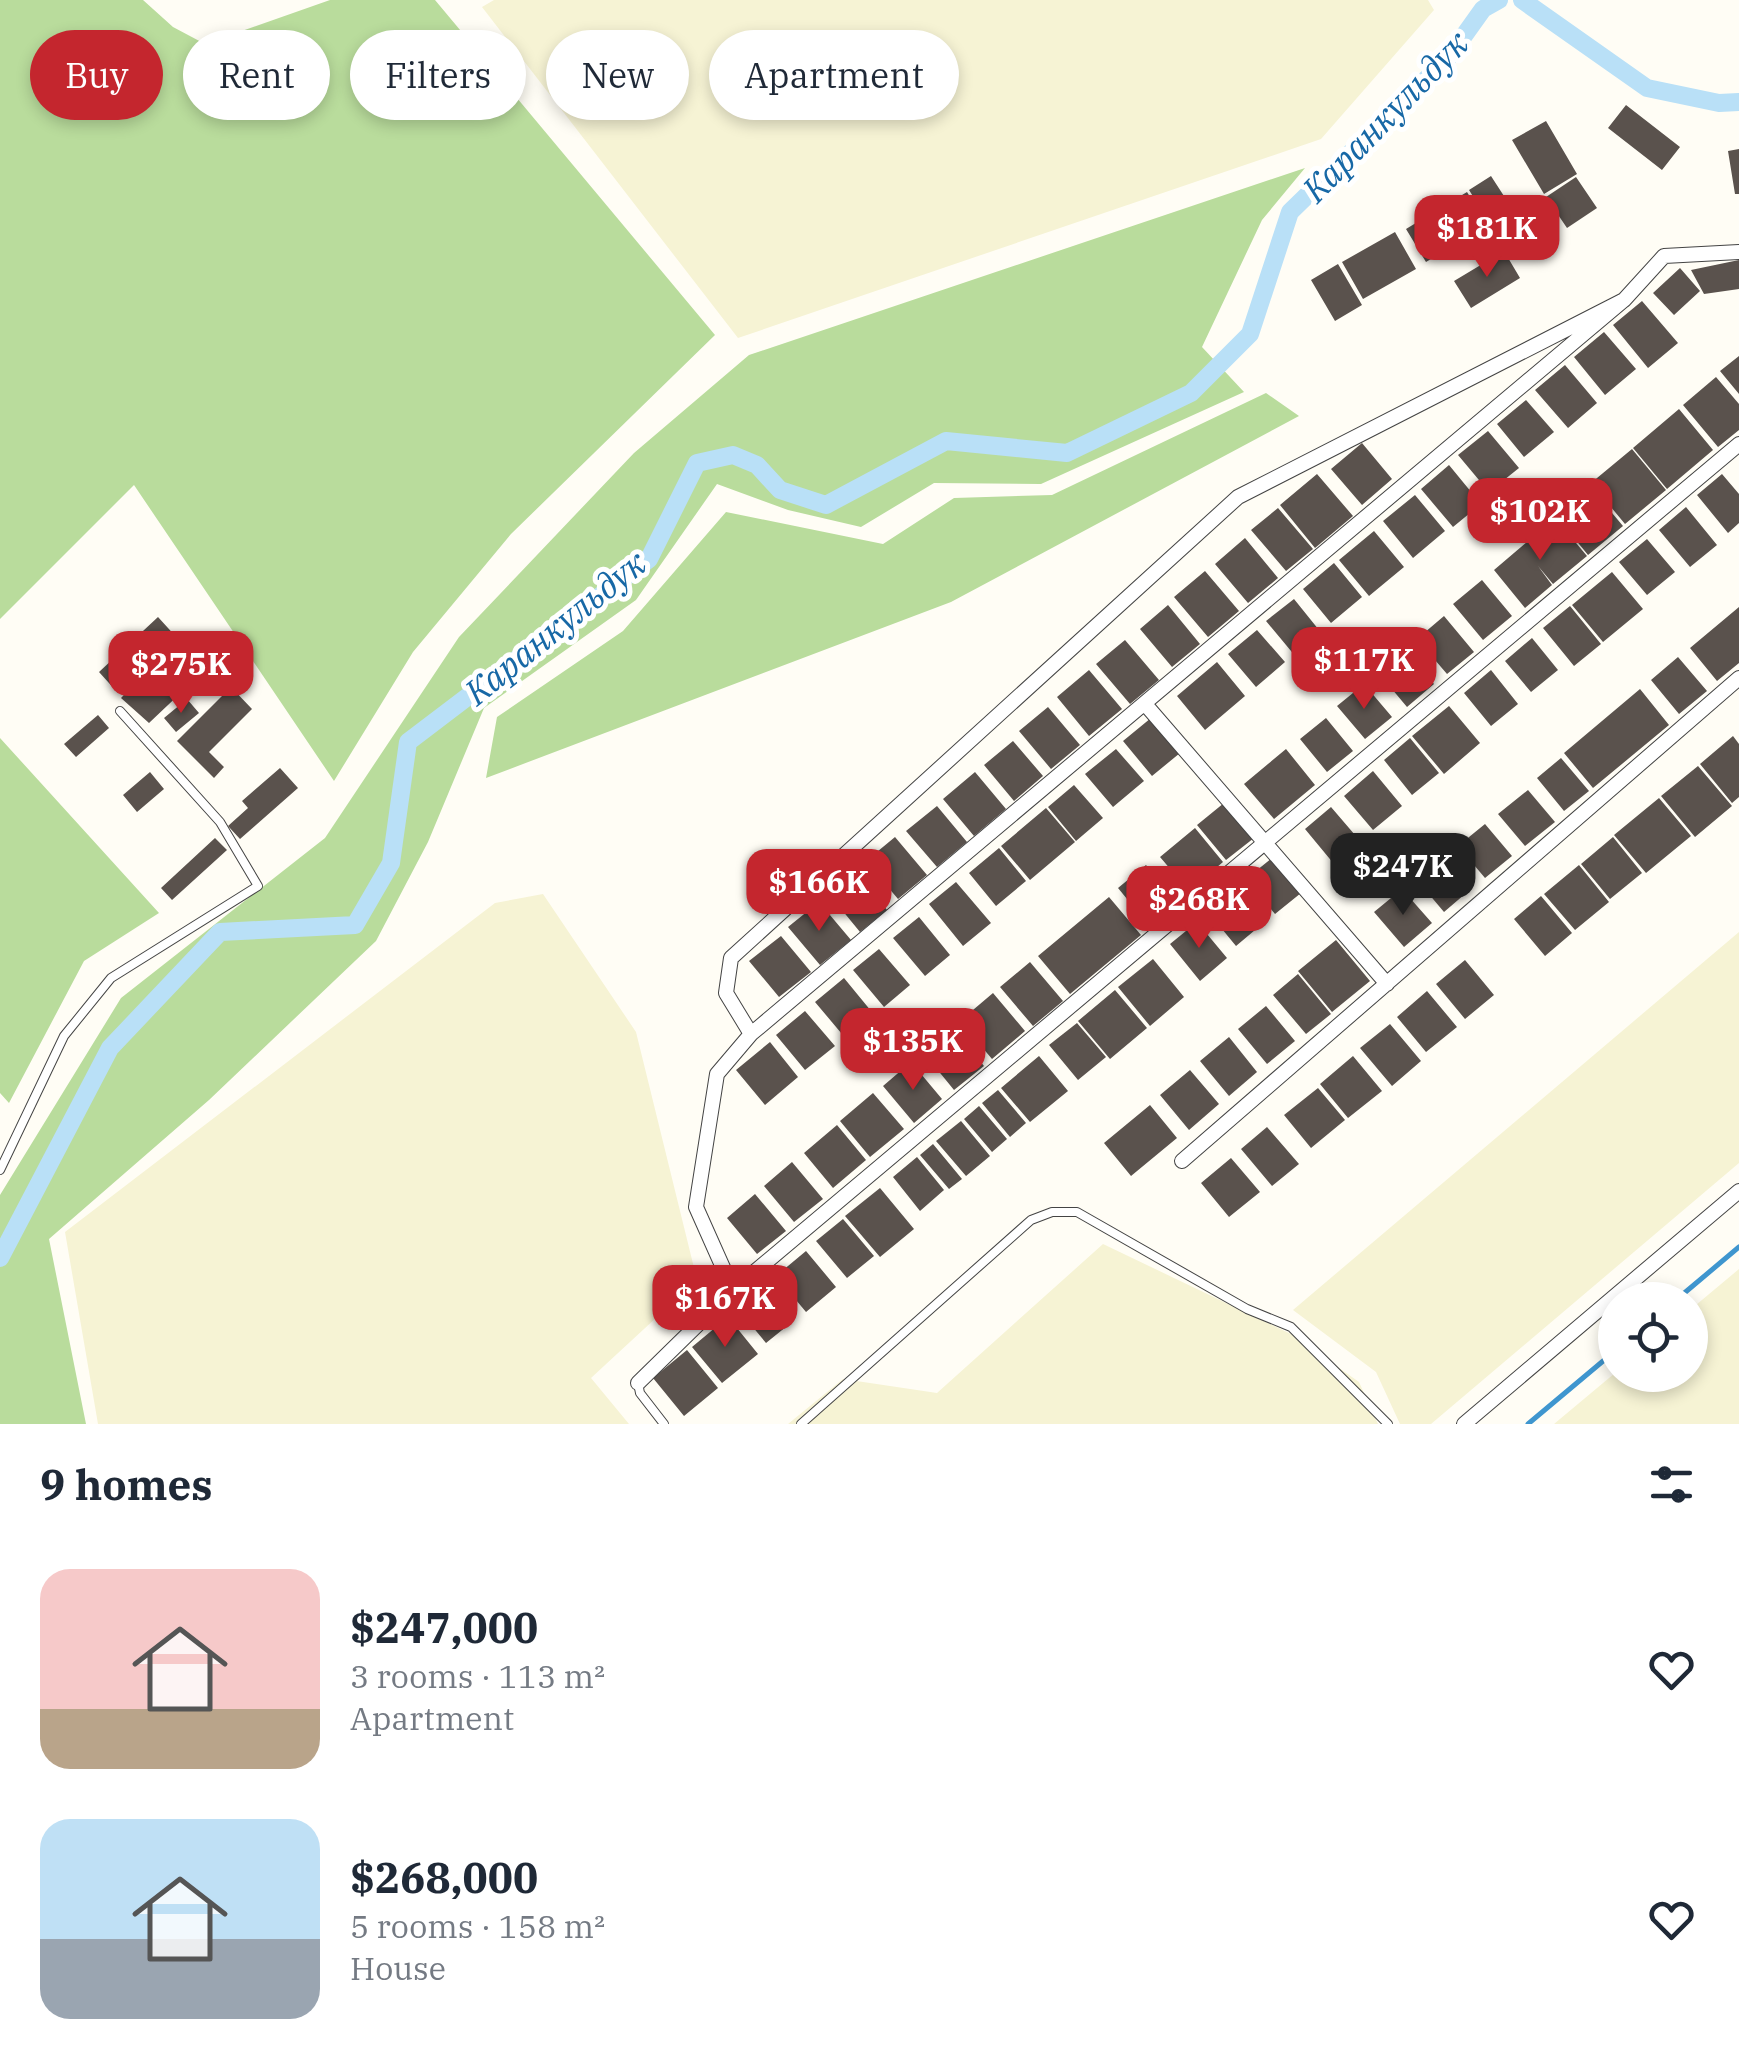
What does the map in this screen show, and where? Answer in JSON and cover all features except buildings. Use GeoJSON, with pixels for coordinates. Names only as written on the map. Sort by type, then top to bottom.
{"type":"FeatureCollection","features":[{"type":"Feature","properties":{"kind":"street"},"geometry":{"type":"LineString","coordinates":[[732,1290],[696,1207],[717,1074],[750,1034],[1624,300],[1664,256],[1739,252]]}},
{"type":"Feature","properties":{"kind":"street"},"geometry":{"type":"LineString","coordinates":[[750,1034],[726,994],[731,958],[1238,498],[1624,300]]}},
{"type":"Feature","properties":{"kind":"street"},"geometry":{"type":"LineString","coordinates":[[638,1383],[732,1290],[1739,444]]}},
{"type":"Feature","properties":{"kind":"street"},"geometry":{"type":"LineString","coordinates":[[1182,1161],[1739,678]]}},
{"type":"Feature","properties":{"kind":"street"},"geometry":{"type":"LineString","coordinates":[[1145,704],[1387,984]]}},
{"type":"Feature","properties":{"kind":"street"},"geometry":{"type":"LineString","coordinates":[[1464,1424],[1739,1191]]}},
{"type":"Feature","properties":{"kind":"lane"},"geometry":{"type":"LineString","coordinates":[[0,1170],[64,1036],[110,978],[258,886],[220,822],[120,711]]}},
{"type":"Feature","properties":{"kind":"lane"},"geometry":{"type":"LineString","coordinates":[[801,1424],[1031,1220],[1052,1212],[1078,1212],[1247,1309],[1291,1326],[1388,1424]]}},
{"type":"Feature","properties":{"kind":"lane"},"geometry":{"type":"LineString","coordinates":[[638,1383],[640,1394],[664,1424]]}},
{"type":"Feature","properties":{"kind":"shaded area"},"geometry":{"type":"Polygon","coordinates":[[[494,0],[1428,0],[1434,10],[1321,139],[738,338],[569,120],[689,120],[689,30],[546,30],[546,90],[526,64],[526,30],[500,30],[482,7],[494,0]]]}},
{"type":"Feature","properties":{"kind":"shaded area"},"geometry":{"type":"Polygon","coordinates":[[[543,894],[636,1032],[697,1280],[591,1378],[629,1424],[98,1424],[65,1232],[495,903],[543,894]]]}},
{"type":"Feature","properties":{"kind":"shaded area"},"geometry":{"type":"Polygon","coordinates":[[[1739,932],[1739,1163],[1431,1424],[1400,1424],[1376,1372],[1293,1310],[1739,932]]]}},
{"type":"Feature","properties":{"kind":"shaded area"},"geometry":{"type":"Polygon","coordinates":[[[1103,1244],[1291,1334],[1359,1382],[1378,1424],[788,1424],[843,1379],[937,1393],[1103,1244]]]}},
{"type":"Feature","properties":{"kind":"shaded area"},"geometry":{"type":"Polygon","coordinates":[[[1739,1269],[1739,1424],[1554,1424],[1598,1387],[1598,1392],[1708,1392],[1708,1295],[1739,1269]]]}},
{"type":"Feature","properties":{"kind":"green space"},"geometry":{"type":"Polygon","coordinates":[[[0,0],[143,0],[183,32],[183,120],[330,120],[330,30],[245,30],[330,0],[435,0],[460,30],[350,30],[350,120],[526,120],[526,109],[715,335],[511,534],[413,652],[334,781],[134,485],[0,619],[0,0]]]}},
{"type":"Feature","properties":{"kind":"green space"},"geometry":{"type":"Polygon","coordinates":[[[1305,168],[1262,220],[1202,347],[1244,392],[1041,484],[934,483],[861,527],[788,510],[717,484],[636,600],[484,708],[428,842],[376,941],[209,1100],[49,1239],[86,1424],[0,1424],[0,1195],[121,998],[325,838],[459,637],[634,453],[749,355],[1305,168]]]}},
{"type":"Feature","properties":{"kind":"green space"},"geometry":{"type":"Polygon","coordinates":[[[1266,393],[1299,416],[951,602],[486,778],[497,717],[623,631],[726,512],[883,544],[954,498],[1052,495],[1266,393]]]}},
{"type":"Feature","properties":{"kind":"green space"},"geometry":{"type":"Polygon","coordinates":[[[0,738],[159,913],[84,961],[9,1103],[0,1093],[0,738]]]}},
{"type":"Feature","properties":{"kind":"waterway","name":"Каранкульдук"},"geometry":{"type":"LineString","coordinates":[[0,1258],[110,1048],[220,932],[355,925],[391,863],[408,742],[649,559],[697,463],[733,455],[757,465],[780,490],[826,505],[946,441],[1067,453],[1191,393],[1250,334],[1290,212],[1448,58],[1483,9],[1499,0]]}},
{"type":"Feature","properties":{"kind":"waterway","name":"Каранкульдук"},"geometry":{"type":"LineString","coordinates":[[1522,0],[1647,88],[1719,103],[1739,102]]}},
{"type":"Feature","properties":{"kind":"waterway"},"geometry":{"type":"LineString","coordinates":[[1697,1282],[1739,1247]]}},
{"type":"Feature","properties":{"kind":"waterway"},"geometry":{"type":"LineString","coordinates":[[1528,1424],[1598,1365]]}}]}
